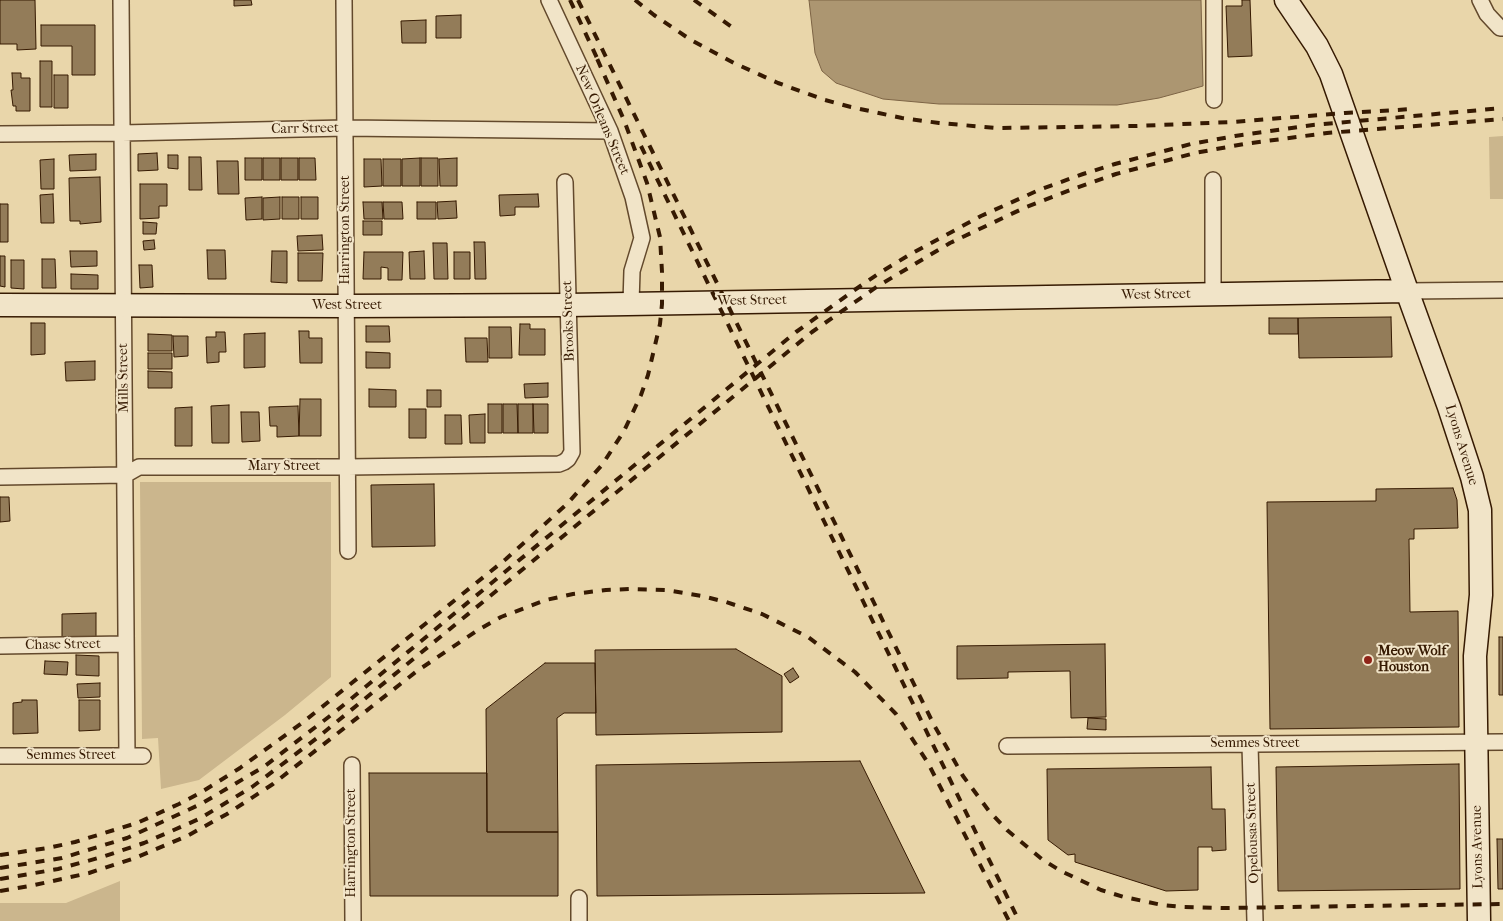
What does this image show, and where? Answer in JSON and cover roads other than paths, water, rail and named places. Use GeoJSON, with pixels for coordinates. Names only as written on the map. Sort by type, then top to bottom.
{"type":"FeatureCollection","features":[{"type":"Feature","properties":{"kind":"street","name":"Mills Street"},"geometry":{"type":"LineString","coordinates":[[121,0],[127,756]]}},
{"type":"Feature","properties":{"kind":"street","name":"Harrington Street"},"geometry":{"type":"LineString","coordinates":[[344,0],[348,551]]}},
{"type":"Feature","properties":{"kind":"street","name":"New Orleans Street"},"geometry":{"type":"LineString","coordinates":[[549,0],[610,131],[633,197],[642,238],[632,271],[631,304]]}},
{"type":"Feature","properties":{"kind":"street"},"geometry":{"type":"LineString","coordinates":[[1214,0],[1214,100]]}},
{"type":"Feature","properties":{"kind":"street","name":"Lyons Avenue"},"geometry":{"type":"LineString","coordinates":[[1286,0],[1332,74],[1449,406],[1472,477],[1480,510],[1481,595],[1475,656],[1479,921]]}},
{"type":"Feature","properties":{"kind":"street"},"geometry":{"type":"LineString","coordinates":[[1480,0],[1487,14],[1501,28]]}},
{"type":"Feature","properties":{"kind":"street","name":"Carr Street"},"geometry":{"type":"LineString","coordinates":[[0,134],[345,128],[610,131]]}},
{"type":"Feature","properties":{"kind":"street"},"geometry":{"type":"LineString","coordinates":[[1213,180],[1213,294]]}},
{"type":"Feature","properties":{"kind":"street","name":"Brooks Street"},"geometry":{"type":"LineString","coordinates":[[565,182],[572,442],[572,452],[568,459]]}},
{"type":"Feature","properties":{"kind":"street","name":"West Street"},"geometry":{"type":"LineString","coordinates":[[0,305],[568,305],[1503,290]]}},
{"type":"Feature","properties":{"kind":"street","name":"Mary Street"},"geometry":{"type":"LineString","coordinates":[[0,477],[125,475],[139,467],[559,464],[568,459]]}},
{"type":"Feature","properties":{"kind":"street","name":"Chase Street"},"geometry":{"type":"LineString","coordinates":[[0,646],[126,644]]}},
{"type":"Feature","properties":{"kind":"street","name":"Semmes Street"},"geometry":{"type":"LineString","coordinates":[[1007,746],[1503,742]]}},
{"type":"Feature","properties":{"kind":"street","name":"Opelousas Street"},"geometry":{"type":"LineString","coordinates":[[1250,745],[1255,921]]}},
{"type":"Feature","properties":{"kind":"street","name":"Semmes Street"},"geometry":{"type":"LineString","coordinates":[[0,756],[143,756]]}},
{"type":"Feature","properties":{"kind":"street","name":"Harrington Street"},"geometry":{"type":"LineString","coordinates":[[352,765],[353,921]]}},
{"type":"Feature","properties":{"kind":"street"},"geometry":{"type":"LineString","coordinates":[[579,898],[579,921]]}},
{"type":"Feature","properties":{"kind":"railway"},"geometry":{"type":"LineString","coordinates":[[570,0],[597,58]]}},
{"type":"Feature","properties":{"kind":"railway"},"geometry":{"type":"LineString","coordinates":[[578,0],[934,725],[963,776],[989,811],[1007,830],[1043,860],[1061,871],[1101,890],[1162,905],[1222,908],[1503,904]]}},
{"type":"Feature","properties":{"kind":"railway"},"geometry":{"type":"LineString","coordinates":[[635,0],[691,40],[734,63],[778,83],[825,100],[902,118],[997,128],[1137,126],[1232,122],[1413,109]]}},
{"type":"Feature","properties":{"kind":"railway"},"geometry":{"type":"LineString","coordinates":[[694,0],[733,28]]}},
{"type":"Feature","properties":{"kind":"railway"},"geometry":{"type":"LineString","coordinates":[[0,855],[75,842],[137,823],[200,793],[240,768],[302,723],[506,559],[567,504],[602,465],[624,431],[648,375],[660,324],[662,272],[660,237],[647,183],[624,120],[595,54]]}},
{"type":"Feature","properties":{"kind":"railway"},"geometry":{"type":"LineString","coordinates":[[0,868],[62,858],[127,838],[201,804],[265,766],[335,712],[796,332],[881,272],[981,216],[1039,190],[1083,174],[1191,144],[1313,125],[1503,108]]}},
{"type":"Feature","properties":{"kind":"railway"},"geometry":{"type":"LineString","coordinates":[[0,879],[58,869],[144,843],[199,819],[252,787],[317,738],[812,332],[878,286],[950,243],[1024,208],[1073,189],[1116,174],[1195,153],[1244,144],[1327,133],[1503,119]]}},
{"type":"Feature","properties":{"kind":"railway"},"geometry":{"type":"LineString","coordinates":[[641,146],[1019,921]]}},
{"type":"Feature","properties":{"kind":"railway"},"geometry":{"type":"LineString","coordinates":[[0,891],[89,873],[135,858],[187,836],[227,814],[273,784],[417,671],[478,630],[501,617],[546,600],[573,594],[606,590],[666,590],[702,596],[762,614],[808,637],[855,672],[896,714],[928,763],[1009,921]]}},
{"type":"Feature","properties":{"kind":"place","name":"Meow Wolf Houston"},"geometry":{"type":"Point","coordinates":[1368,660]}}]}
